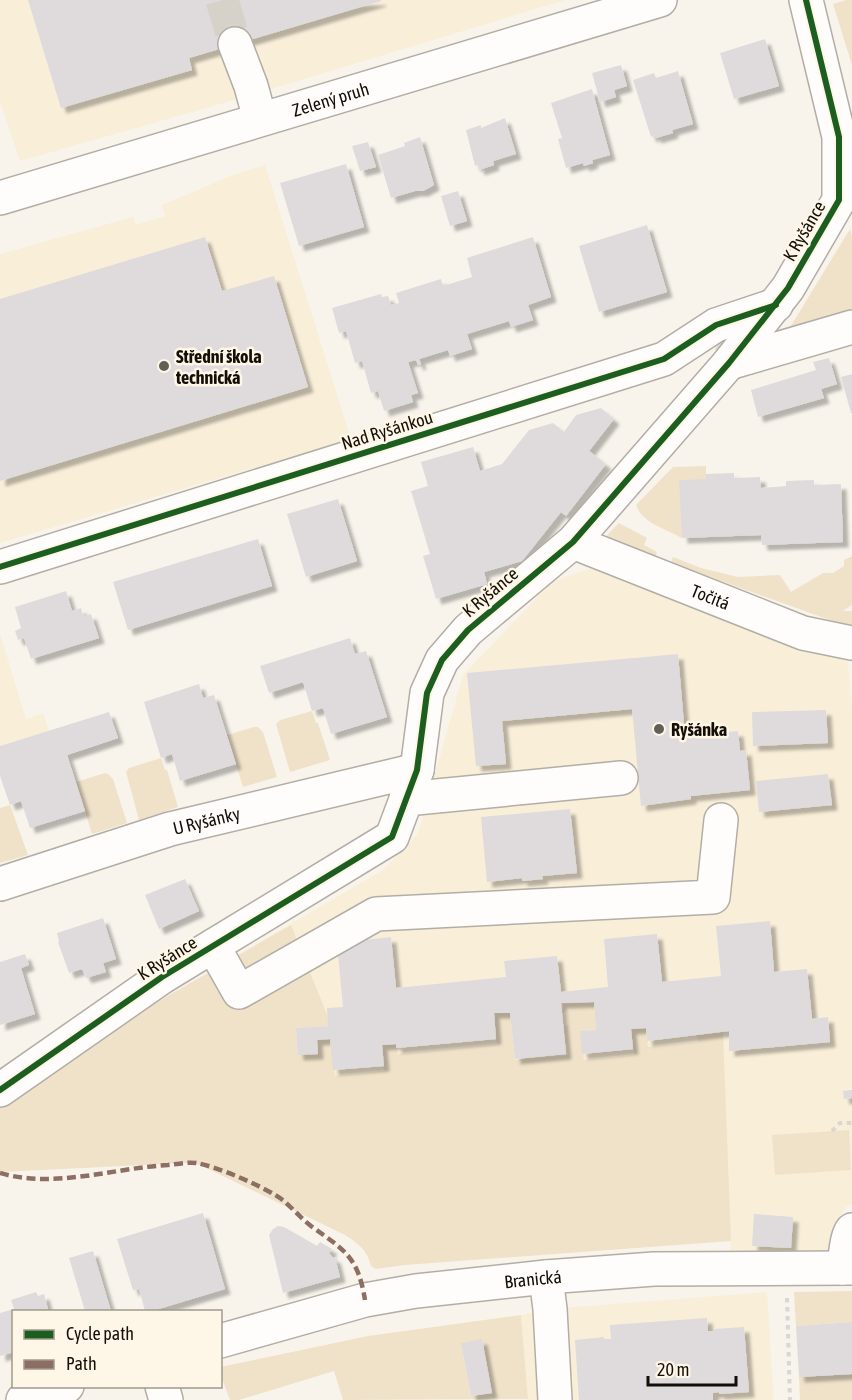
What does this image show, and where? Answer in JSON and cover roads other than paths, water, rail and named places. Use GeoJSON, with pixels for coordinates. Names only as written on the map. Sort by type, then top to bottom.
{"type":"FeatureCollection","features":[{"type":"Feature","properties":{"kind":"street","name":"Zelený pruh"},"geometry":{"type":"LineString","coordinates":[[0,196],[660,0]]}},
{"type":"Feature","properties":{"kind":"street","name":"K Ryšánce"},"geometry":{"type":"LineString","coordinates":[[0,1090],[162,977],[392,837],[412,785],[427,693],[442,660],[468,630],[573,542],[721,372],[776,306],[839,200],[839,137],[806,0]]}},
{"type":"Feature","properties":{"kind":"street"},"geometry":{"type":"LineString","coordinates":[[235,45],[251,86],[260,119]]}},
{"type":"Feature","properties":{"kind":"street","name":"Nad Ryšánkou"},"geometry":{"type":"LineString","coordinates":[[0,567],[664,359],[716,325],[776,306]]}},
{"type":"Feature","properties":{"kind":"street"},"geometry":{"type":"LineString","coordinates":[[664,359],[721,372],[852,327]]}},
{"type":"Feature","properties":{"kind":"street","name":"Točitá"},"geometry":{"type":"LineString","coordinates":[[573,542],[803,633],[852,643]]}},
{"type":"Feature","properties":{"kind":"street","name":"U Ryšánky"},"geometry":{"type":"LineString","coordinates":[[0,884],[170,829],[412,785],[621,778]]}},
{"type":"Feature","properties":{"kind":"street"},"geometry":{"type":"LineString","coordinates":[[213,946],[239,992],[376,914],[713,897],[721,820]]}},
{"type":"Feature","properties":{"kind":"street"},"geometry":{"type":"LineString","coordinates":[[848,1268],[848,1234],[852,1230]]}},
{"type":"Feature","properties":{"kind":"street","name":"Branická"},"geometry":{"type":"LineString","coordinates":[[222,1340],[365,1300],[416,1292],[546,1277],[654,1269],[848,1268]]}},
{"type":"Feature","properties":{"kind":"street"},"geometry":{"type":"LineString","coordinates":[[546,1277],[555,1400]]}},
{"type":"Feature","properties":{"kind":"street"},"geometry":{"type":"LineString","coordinates":[[23,1400],[61,1388]]}},
{"type":"Feature","properties":{"kind":"tunnel"},"geometry":{"type":"LineString","coordinates":[[222,0],[235,44]]}},
{"type":"Feature","properties":{"kind":"place","name":"Střední škola technická"},"geometry":{"type":"Point","coordinates":[164,366]}},
{"type":"Feature","properties":{"kind":"place","name":"Ryšánka"},"geometry":{"type":"Point","coordinates":[659,729]}}]}
